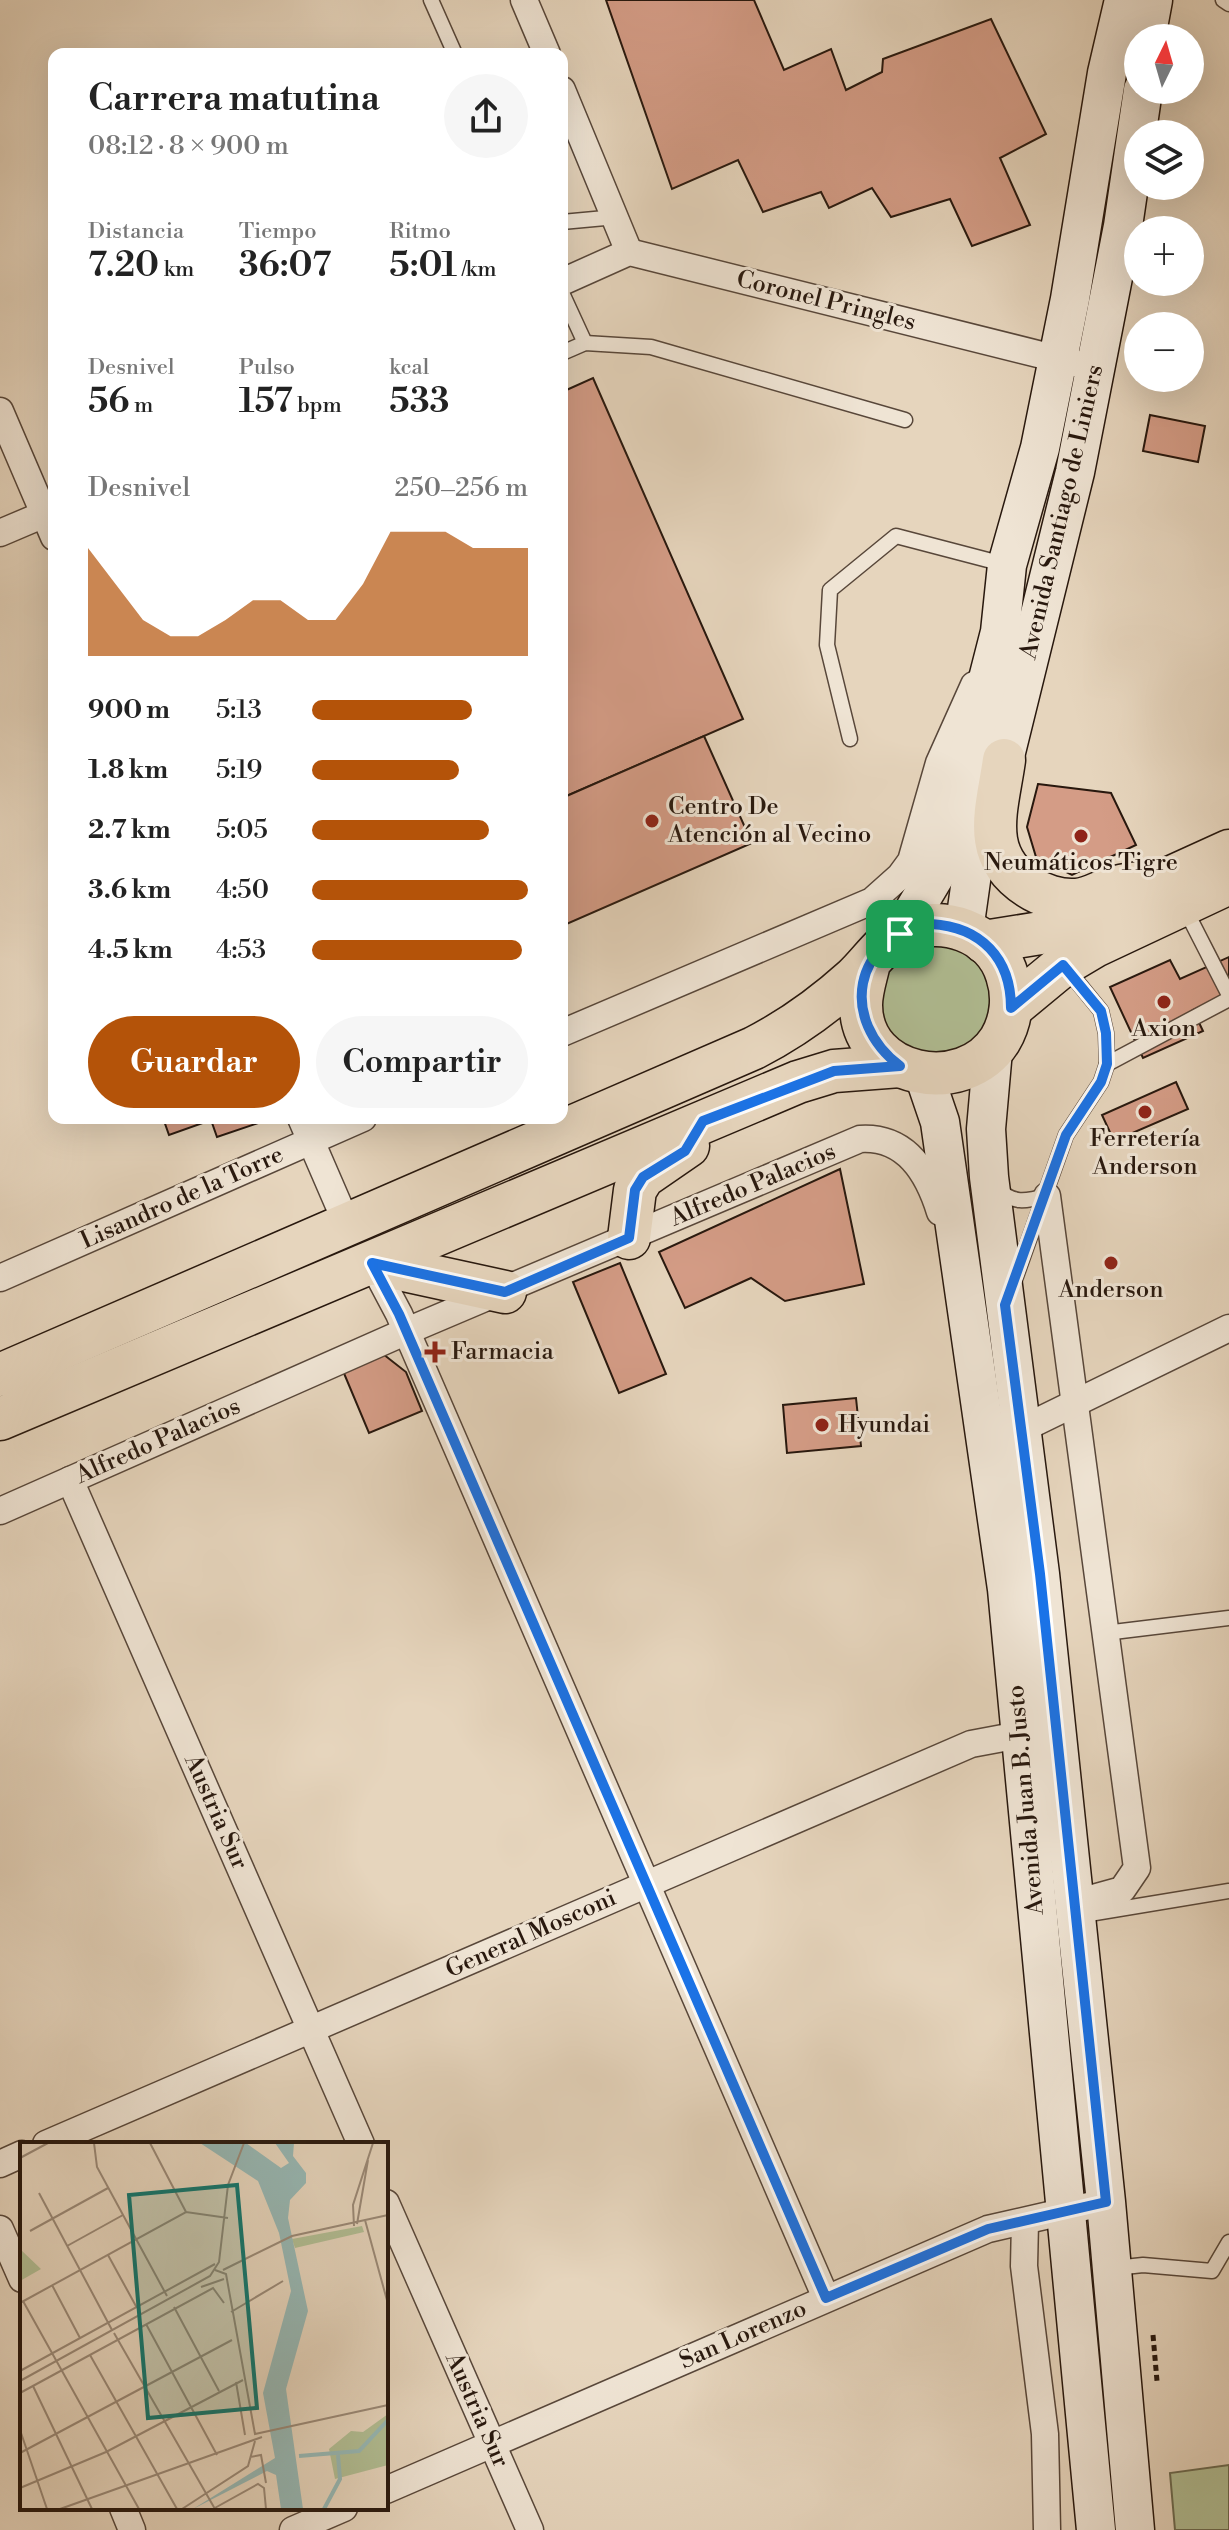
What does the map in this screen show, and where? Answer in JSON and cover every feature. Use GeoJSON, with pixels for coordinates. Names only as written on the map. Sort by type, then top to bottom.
{"type":"FeatureCollection","features":[{"type":"Feature","properties":{"kind":"main road","name":"Avenida Santiago de Liniers"},"geometry":{"type":"LineString","coordinates":[[900,934],[943,857],[1000,632],[1007,565],[1040,448],[1070,299],[1107,73],[1124,0]]}},
{"type":"Feature","properties":{"kind":"main road"},"geometry":{"type":"LineString","coordinates":[[1149,24],[1153,0]]}},
{"type":"Feature","properties":{"kind":"main road","name":"Avenida Santiago de Liniers"},"geometry":{"type":"LineString","coordinates":[[974,936],[977,838],[1004,760],[1060,540],[1123,226],[1141,104]]}},
{"type":"Feature","properties":{"kind":"main road"},"geometry":{"type":"LineString","coordinates":[[1004,760],[995,824],[996,844],[1005,868],[1017,880],[1037,893],[1074,900],[1114,887],[1174,892]]}},
{"type":"Feature","properties":{"kind":"main road"},"geometry":{"type":"LineString","coordinates":[[1011,1008],[1063,965],[1174,892],[1229,851]]}},
{"type":"Feature","properties":{"kind":"main road"},"geometry":{"type":"LineString","coordinates":[[0,1375],[346,1222],[754,1048],[801,1021],[900,934],[931,924],[974,936],[1053,931],[1174,892],[1229,883]]}},
{"type":"Feature","properties":{"kind":"main road"},"geometry":{"type":"LineString","coordinates":[[0,1419],[703,1121],[834,1071],[954,1073],[993,1050],[1002,1038],[1011,1008],[1006,972],[974,936]]}},
{"type":"Feature","properties":{"kind":"main road"},"geometry":{"type":"LineString","coordinates":[[869,963],[861,1008],[867,1031],[881,1051],[912,1070]]}},
{"type":"Feature","properties":{"kind":"main road"},"geometry":{"type":"LineString","coordinates":[[993,1050],[986,1129],[989,1177],[1040,1574],[1106,2202],[1135,2530]]}},
{"type":"Feature","properties":{"kind":"main road","name":"Avenida Juan B. Justo"},"geometry":{"type":"LineString","coordinates":[[912,1070],[940,1122],[1007,1589],[1096,2530]]}},
{"type":"Feature","properties":{"kind":"main road"},"geometry":{"type":"LineString","coordinates":[[629,1238],[635,1190],[643,1177],[685,1151],[703,1121]]}},
{"type":"Feature","properties":{"kind":"main road"},"geometry":{"type":"LineString","coordinates":[[372,1263],[505,1292]]}},
{"type":"Feature","properties":{"kind":"street"},"geometry":{"type":"LineString","coordinates":[[524,0],[544,48]]}},
{"type":"Feature","properties":{"kind":"street"},"geometry":{"type":"LineString","coordinates":[[568,104],[629,252],[568,279]]}},
{"type":"Feature","properties":{"kind":"street","name":"Coronel Pringles"},"geometry":{"type":"LineString","coordinates":[[629,252],[1095,367]]}},
{"type":"Feature","properties":{"kind":"street"},"geometry":{"type":"LineString","coordinates":[[0,411],[48,514]]}},
{"type":"Feature","properties":{"kind":"street"},"geometry":{"type":"LineString","coordinates":[[0,533],[48,521]]}},
{"type":"Feature","properties":{"kind":"street","name":"Avenida Santiago de Liniers"},"geometry":{"type":"LineString","coordinates":[[568,1030],[872,901],[911,861],[939,763],[1000,632]]}},
{"type":"Feature","properties":{"kind":"street","name":"Lisandro de la Torre"},"geometry":{"type":"LineString","coordinates":[[0,1278],[306,1129],[332,1124]]}},
{"type":"Feature","properties":{"kind":"street"},"geometry":{"type":"LineString","coordinates":[[306,1129],[346,1222]]}},
{"type":"Feature","properties":{"kind":"street","name":"Alfredo Palacios"},"geometry":{"type":"LineString","coordinates":[[0,1511],[407,1331],[860,1139],[874,1138],[897,1146],[921,1165],[931,1183],[969,1313]]}},
{"type":"Feature","properties":{"kind":"street"},"geometry":{"type":"LineString","coordinates":[[1047,1196],[1137,1868],[1122,1890],[1076,1909]]}},
{"type":"Feature","properties":{"kind":"street"},"geometry":{"type":"LineString","coordinates":[[372,1263],[407,1331],[826,2298]]}},
{"type":"Feature","properties":{"kind":"street"},"geometry":{"type":"LineString","coordinates":[[1022,1429],[1229,1328]]}},
{"type":"Feature","properties":{"kind":"street","name":"Austria Sur"},"geometry":{"type":"LineString","coordinates":[[70,1480],[360,2142]]}},
{"type":"Feature","properties":{"kind":"street","name":"General Mosconi"},"geometry":{"type":"LineString","coordinates":[[51,2142],[971,1744],[1019,1735]]}},
{"type":"Feature","properties":{"kind":"street"},"geometry":{"type":"LineString","coordinates":[[0,2164],[20,2155]]}},
{"type":"Feature","properties":{"kind":"street","name":"San Lorenzo"},"geometry":{"type":"LineString","coordinates":[[388,2489],[988,2229],[1106,2202]]}},
{"type":"Feature","properties":{"kind":"street","name":"Austria Sur"},"geometry":{"type":"LineString","coordinates":[[388,2208],[530,2530]]}},
{"type":"Feature","properties":{"kind":"street"},"geometry":{"type":"LineString","coordinates":[[1025,2222],[1024,2266],[1045,2434],[1047,2530]]}},
{"type":"Feature","properties":{"kind":"street"},"geometry":{"type":"LineString","coordinates":[[0,2229],[20,2274]]}},
{"type":"Feature","properties":{"kind":"street"},"geometry":{"type":"LineString","coordinates":[[124,2510],[132,2530]]}},
{"type":"Feature","properties":{"kind":"street"},"geometry":{"type":"LineString","coordinates":[[293,2530],[339,2510]]}},
{"type":"Feature","properties":{"kind":"lane"},"geometry":{"type":"LineString","coordinates":[[431,0],[452,48]]}},
{"type":"Feature","properties":{"kind":"lane"},"geometry":{"type":"LineString","coordinates":[[1223,0],[1229,4]]}},
{"type":"Feature","properties":{"kind":"lane"},"geometry":{"type":"LineString","coordinates":[[568,221],[616,217]]}},
{"type":"Feature","properties":{"kind":"lane"},"geometry":{"type":"LineString","coordinates":[[568,306],[585,343]]}},
{"type":"Feature","properties":{"kind":"lane"},"geometry":{"type":"LineString","coordinates":[[568,350],[585,343],[651,347],[905,420]]}},
{"type":"Feature","properties":{"kind":"lane"},"geometry":{"type":"LineString","coordinates":[[850,739],[827,645],[830,590],[896,536],[1007,565]]}},
{"type":"Feature","properties":{"kind":"lane"},"geometry":{"type":"LineString","coordinates":[[1107,1064],[1229,997],[1174,892]]}},
{"type":"Feature","properties":{"kind":"lane"},"geometry":{"type":"LineString","coordinates":[[1005,1305],[1047,1196],[1066,1135],[1101,1082],[1107,1064],[1106,1033],[1101,1011],[1063,965]]}},
{"type":"Feature","properties":{"kind":"lane"},"geometry":{"type":"LineString","coordinates":[[989,1177],[1002,1194],[1014,1200],[1026,1202],[1047,1196]]}},
{"type":"Feature","properties":{"kind":"lane"},"geometry":{"type":"LineString","coordinates":[[1105,1633],[1229,1618]]}},
{"type":"Feature","properties":{"kind":"lane"},"geometry":{"type":"LineString","coordinates":[[1076,1909],[1229,1891]]}},
{"type":"Feature","properties":{"kind":"lane"},"geometry":{"type":"LineString","coordinates":[[1112,2268],[1143,2265],[1212,2271],[1229,2242]]}},
{"type":"Feature","properties":{"kind":"green space"},"geometry":{"type":"Polygon","coordinates":[[[931,936],[986,962],[994,1022],[948,1061],[890,1044],[875,988],[883,969],[931,936]]]}},
{"type":"Feature","properties":{"kind":"green space"},"geometry":{"type":"Polygon","coordinates":[[[1229,2465],[1229,2530],[1175,2530],[1170,2473],[1229,2465]]]}},
{"type":"Feature","properties":{"kind":"building"},"geometry":{"type":"Polygon","coordinates":[[[606,0],[754,0],[784,70],[831,49],[846,90],[882,72],[883,59],[991,19],[1046,134],[1000,158],[1030,225],[972,246],[950,199],[891,217],[872,188],[829,208],[821,192],[763,212],[738,160],[672,189],[606,0]]]}},
{"type":"Feature","properties":{"kind":"building"},"geometry":{"type":"Polygon","coordinates":[[[593,378],[743,719],[568,795],[568,389],[593,378]]]}},
{"type":"Feature","properties":{"kind":"building"},"geometry":{"type":"Polygon","coordinates":[[[1150,415],[1205,426],[1198,462],[1143,451],[1150,415]]]}},
{"type":"Feature","properties":{"kind":"building","name":"Centro De Atención al Vecino"},"geometry":{"type":"Polygon","coordinates":[[[704,736],[752,843],[568,923],[568,795],[704,736]]]}},
{"type":"Feature","properties":{"kind":"building","name":"Neumáticos Tigre"},"geometry":{"type":"Polygon","coordinates":[[[1038,784],[1111,793],[1136,845],[1072,875],[1036,857],[1027,827],[1038,784]]]}},
{"type":"Feature","properties":{"kind":"building","name":"Axion"},"geometry":{"type":"Polygon","coordinates":[[[1229,957],[1229,994],[1193,1010],[1203,1031],[1143,1058],[1110,987],[1170,960],[1180,979],[1229,957]]]}},
{"type":"Feature","properties":{"kind":"building","name":"Ferretería Anderson"},"geometry":{"type":"Polygon","coordinates":[[[1176,1082],[1188,1109],[1114,1141],[1102,1115],[1176,1082]]]}},
{"type":"Feature","properties":{"kind":"building"},"geometry":{"type":"Polygon","coordinates":[[[165,1124],[200,1124],[169,1135],[165,1124]]]}},
{"type":"Feature","properties":{"kind":"building"},"geometry":{"type":"Polygon","coordinates":[[[212,1124],[255,1124],[217,1137],[212,1124]]]}},
{"type":"Feature","properties":{"kind":"building"},"geometry":{"type":"Polygon","coordinates":[[[840,1169],[864,1284],[785,1301],[751,1278],[685,1308],[659,1252],[840,1169]]]}},
{"type":"Feature","properties":{"kind":"building"},"geometry":{"type":"Polygon","coordinates":[[[620,1263],[666,1374],[619,1393],[573,1282],[620,1263]]]}},
{"type":"Feature","properties":{"kind":"building"},"geometry":{"type":"Polygon","coordinates":[[[383,1354],[406,1372],[422,1411],[369,1433],[343,1371],[383,1354]]]}},
{"type":"Feature","properties":{"kind":"building","name":"Hyundai"},"geometry":{"type":"Polygon","coordinates":[[[856,1398],[861,1446],[787,1453],[783,1405],[856,1398]]]}},
{"type":"Feature","properties":{"kind":"place","name":"Centro De Atención al Vecino"},"geometry":{"type":"Point","coordinates":[652,821]}},
{"type":"Feature","properties":{"kind":"place","name":"Neumáticos Tigre"},"geometry":{"type":"Point","coordinates":[1081,836]}},
{"type":"Feature","properties":{"kind":"place","name":"Axion"},"geometry":{"type":"Point","coordinates":[1164,1002]}},
{"type":"Feature","properties":{"kind":"place","name":"Ferretería Anderson"},"geometry":{"type":"Point","coordinates":[1145,1112]}},
{"type":"Feature","properties":{"kind":"place","name":"Anderson"},"geometry":{"type":"Point","coordinates":[1111,1263]}},
{"type":"Feature","properties":{"kind":"place","name":"Farmacia"},"geometry":{"type":"Point","coordinates":[435,1352]}},
{"type":"Feature","properties":{"kind":"place","name":"Hyundai"},"geometry":{"type":"Point","coordinates":[822,1425]}},
{"type":"Feature","properties":{"kind":"route"},"geometry":{"type":"LineString","coordinates":[[931,924],[948,925],[975,935],[997,956],[1006,972],[1011,990],[1011,1008],[1063,965],[1101,1011],[1106,1033],[1107,1064],[1101,1082],[1066,1135],[1047,1196],[1005,1305],[1040,1574],[1106,2202],[988,2229],[826,2298],[399,1314],[372,1263],[505,1292],[629,1238],[635,1190],[643,1177],[685,1151],[703,1121],[798,1082],[834,1071],[900,1066],[881,1051],[867,1031],[861,1008],[869,963],[882,947],[900,934],[931,924]]}}]}
